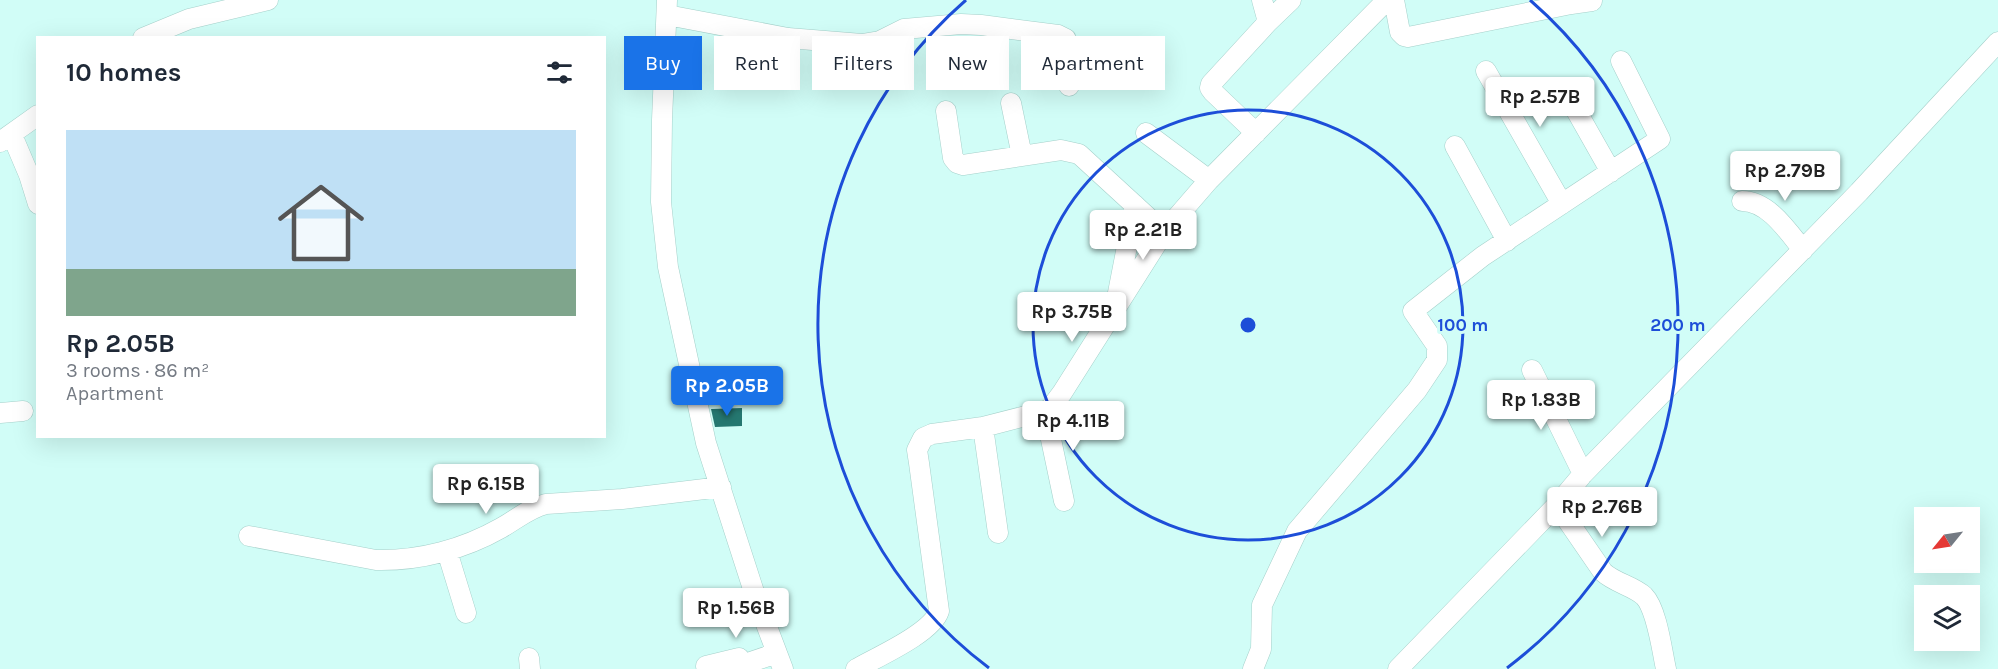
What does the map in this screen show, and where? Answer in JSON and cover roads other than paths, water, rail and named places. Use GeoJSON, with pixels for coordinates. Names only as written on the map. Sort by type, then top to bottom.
{"type":"FeatureCollection","features":[{"type":"Feature","properties":{"kind":"street"},"geometry":{"type":"LineString","coordinates":[[148,36],[189,19],[268,0]]}},
{"type":"Feature","properties":{"kind":"street"},"geometry":{"type":"LineString","coordinates":[[1262,0],[1268,22]]}},
{"type":"Feature","properties":{"kind":"street"},"geometry":{"type":"LineString","coordinates":[[1256,133],[1210,88],[1211,84],[1291,0]]}},
{"type":"Feature","properties":{"kind":"street"},"geometry":{"type":"LineString","coordinates":[[856,669],[925,630],[937,619],[939,611],[917,450],[919,443],[923,438],[932,434],[983,427],[1050,409],[1164,232],[1209,180],[1387,0]]}},
{"type":"Feature","properties":{"kind":"street"},"geometry":{"type":"LineString","coordinates":[[1394,0],[1400,32],[1408,37],[1570,2],[1592,1]]}},
{"type":"Feature","properties":{"kind":"street"},"geometry":{"type":"LineString","coordinates":[[706,666],[739,658],[742,665],[780,661],[706,443],[668,267],[661,201],[667,7],[788,38],[862,44],[880,41],[904,29],[962,24],[1060,36]]}},
{"type":"Feature","properties":{"kind":"street"},"geometry":{"type":"LineString","coordinates":[[1398,669],[1557,505],[1583,474],[1859,192],[1998,42]]}},
{"type":"Feature","properties":{"kind":"street"},"geometry":{"type":"LineString","coordinates":[[1253,669],[1261,649],[1262,605],[1297,531],[1417,390],[1437,360],[1437,346],[1413,311],[1483,256],[1660,139],[1621,61]]}},
{"type":"Feature","properties":{"kind":"street"},"geometry":{"type":"LineString","coordinates":[[1485,71],[1562,204]]}},
{"type":"Feature","properties":{"kind":"street"},"geometry":{"type":"LineString","coordinates":[[1564,89],[1611,172]]}},
{"type":"Feature","properties":{"kind":"street"},"geometry":{"type":"LineString","coordinates":[[1011,103],[1022,156]]}},
{"type":"Feature","properties":{"kind":"street"},"geometry":{"type":"LineString","coordinates":[[946,111],[952,158],[957,163],[963,165],[1070,150],[1079,154],[1164,232]]}},
{"type":"Feature","properties":{"kind":"street"},"geometry":{"type":"LineString","coordinates":[[36,116],[6,139],[29,175],[36,198]]}},
{"type":"Feature","properties":{"kind":"street"},"geometry":{"type":"LineString","coordinates":[[1146,133],[1209,180]]}},
{"type":"Feature","properties":{"kind":"street"},"geometry":{"type":"LineString","coordinates":[[1455,146],[1507,241]]}},
{"type":"Feature","properties":{"kind":"street"},"geometry":{"type":"LineString","coordinates":[[1742,201],[1754,201],[1764,207],[1803,250]]}},
{"type":"Feature","properties":{"kind":"street"},"geometry":{"type":"LineString","coordinates":[[1115,309],[1135,206]]}},
{"type":"Feature","properties":{"kind":"street"},"geometry":{"type":"LineString","coordinates":[[1532,370],[1583,474]]}},
{"type":"Feature","properties":{"kind":"street"},"geometry":{"type":"LineString","coordinates":[[0,413],[23,411]]}},
{"type":"Feature","properties":{"kind":"street"},"geometry":{"type":"LineString","coordinates":[[1045,411],[1064,501]]}},
{"type":"Feature","properties":{"kind":"street"},"geometry":{"type":"LineString","coordinates":[[983,427],[999,532]]}},
{"type":"Feature","properties":{"kind":"street"},"geometry":{"type":"LineString","coordinates":[[249,536],[376,560],[397,560],[447,551],[464,545],[501,528],[534,507],[546,504],[622,499],[721,487]]}},
{"type":"Feature","properties":{"kind":"street"},"geometry":{"type":"LineString","coordinates":[[1557,505],[1603,572],[1611,580],[1644,596],[1648,602],[1666,669]]}},
{"type":"Feature","properties":{"kind":"street"},"geometry":{"type":"LineString","coordinates":[[447,551],[466,613]]}}]}
